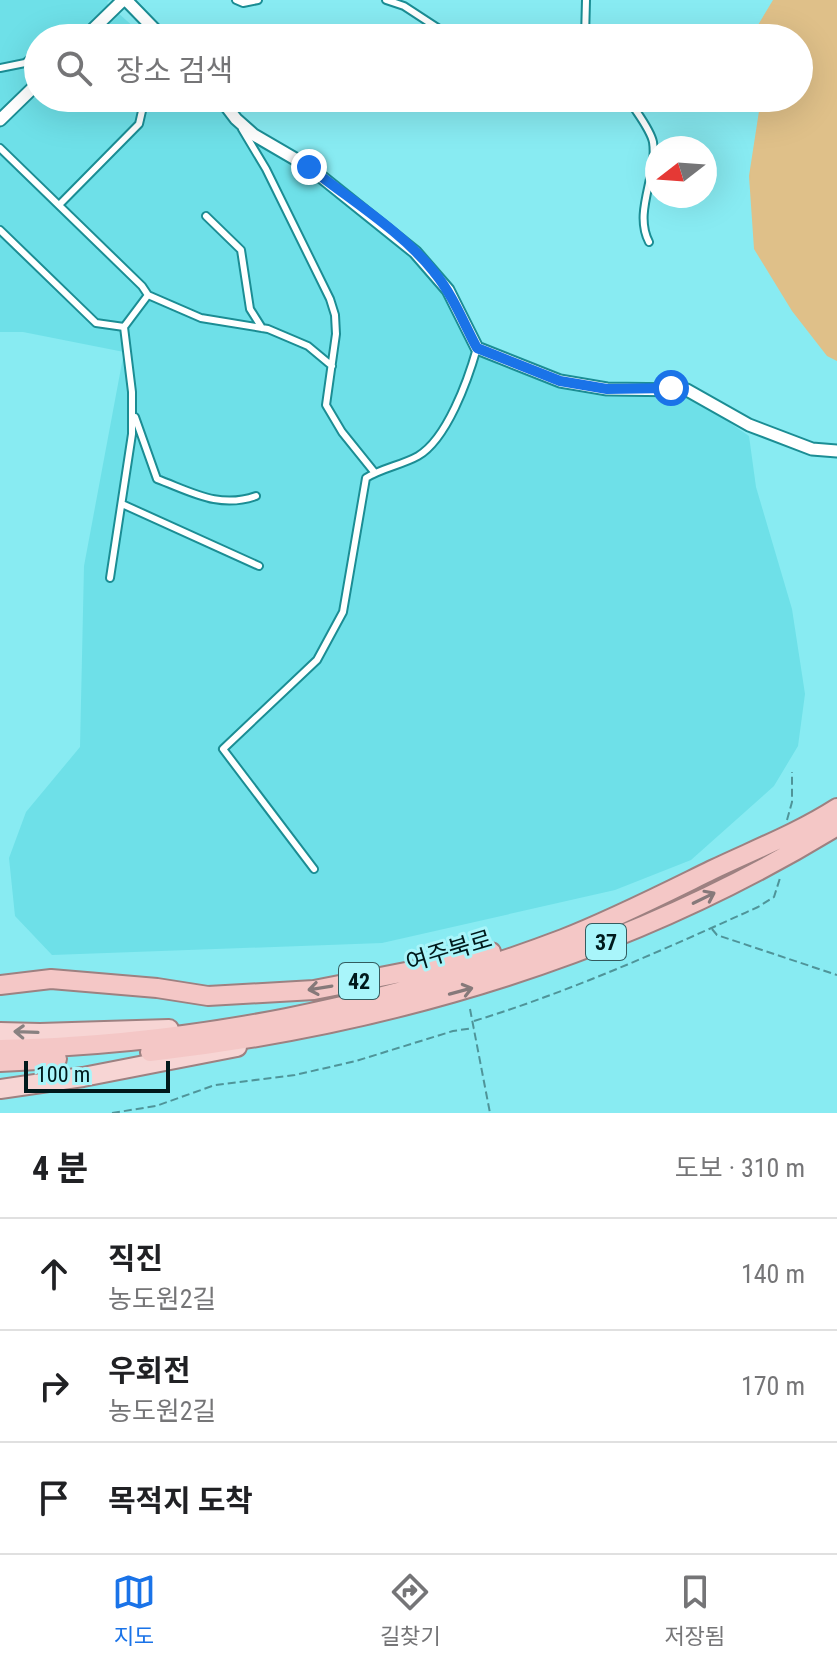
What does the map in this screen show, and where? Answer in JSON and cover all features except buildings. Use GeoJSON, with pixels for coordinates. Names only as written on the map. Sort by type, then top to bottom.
{"type":"FeatureCollection","features":[{"type":"Feature","properties":{"kind":"highway","name":"여주북로"},"geometry":{"type":"LineString","coordinates":[[0,1049],[148,1040],[272,1021],[413,988],[551,943],[639,906],[837,808]]}},
{"type":"Feature","properties":{"kind":"highway","name":"여주북로"},"geometry":{"type":"LineString","coordinates":[[0,1062],[181,1048],[358,1017],[466,990],[598,945],[702,900],[837,826]]}},
{"type":"Feature","properties":{"kind":"highway","name":"42"},"geometry":{"type":"LineString","coordinates":[[0,985],[51,979],[157,988],[208,996],[314,990],[499,950],[639,906]]}},
{"type":"Feature","properties":{"kind":"main road","name":"42"},"geometry":{"type":"LineString","coordinates":[[0,1089],[99,1075],[205,1054],[358,1017]]}},
{"type":"Feature","properties":{"kind":"main road"},"geometry":{"type":"LineString","coordinates":[[0,1032],[143,1031],[272,1021]]}},
{"type":"Feature","properties":{"kind":"street"},"geometry":{"type":"LineString","coordinates":[[102,24],[124,0],[149,24]]}},
{"type":"Feature","properties":{"kind":"street"},"geometry":{"type":"LineString","coordinates":[[0,120],[24,97]]}},
{"type":"Feature","properties":{"kind":"street"},"geometry":{"type":"LineString","coordinates":[[231,112],[254,135],[309,167],[415,252],[448,290],[477,348],[560,381],[607,389],[687,390],[749,425],[812,449],[837,451]]}},
{"type":"Feature","properties":{"kind":"lane"},"geometry":{"type":"LineString","coordinates":[[236,0],[243,3],[258,0]]}},
{"type":"Feature","properties":{"kind":"lane"},"geometry":{"type":"LineString","coordinates":[[386,0],[404,6],[432,24]]}},
{"type":"Feature","properties":{"kind":"lane"},"geometry":{"type":"LineString","coordinates":[[585,24],[586,0]]}},
{"type":"Feature","properties":{"kind":"lane"},"geometry":{"type":"LineString","coordinates":[[0,68],[24,63]]}},
{"type":"Feature","properties":{"kind":"lane"},"geometry":{"type":"LineString","coordinates":[[60,204],[139,124],[142,112]]}},
{"type":"Feature","properties":{"kind":"lane"},"geometry":{"type":"LineString","coordinates":[[636,112],[653,141],[644,217],[644,233],[649,242]]}},
{"type":"Feature","properties":{"kind":"lane"},"geometry":{"type":"LineString","coordinates":[[236,119],[266,169],[330,299],[335,315],[326,405],[342,432],[375,473]]}},
{"type":"Feature","properties":{"kind":"lane"},"geometry":{"type":"LineString","coordinates":[[0,148],[60,204],[148,295],[201,318],[262,328],[308,346],[332,366]]}},
{"type":"Feature","properties":{"kind":"lane"},"geometry":{"type":"LineString","coordinates":[[206,216],[241,250],[250,309],[262,328]]}},
{"type":"Feature","properties":{"kind":"lane"},"geometry":{"type":"LineString","coordinates":[[0,230],[96,323],[124,327]]}},
{"type":"Feature","properties":{"kind":"lane"},"geometry":{"type":"LineString","coordinates":[[110,578],[132,434],[124,327],[148,295]]}},
{"type":"Feature","properties":{"kind":"lane"},"geometry":{"type":"LineString","coordinates":[[314,869],[223,749],[317,660],[343,612],[366,478],[417,457],[431,447],[469,377],[477,348]]}},
{"type":"Feature","properties":{"kind":"lane"},"geometry":{"type":"LineString","coordinates":[[132,410],[157,479],[219,502],[239,502],[256,496]]}},
{"type":"Feature","properties":{"kind":"lane"},"geometry":{"type":"LineString","coordinates":[[122,504],[259,566]]}},
{"type":"Feature","properties":{"kind":"path"},"geometry":{"type":"LineString","coordinates":[[786,825],[792,802],[792,772]]}},
{"type":"Feature","properties":{"kind":"path"},"geometry":{"type":"LineString","coordinates":[[474,1021],[637,962],[711,929],[774,897],[780,878]]}},
{"type":"Feature","properties":{"kind":"path"},"geometry":{"type":"LineString","coordinates":[[711,929],[717,935],[837,975]]}},
{"type":"Feature","properties":{"kind":"path"},"geometry":{"type":"LineString","coordinates":[[470,1009],[490,1113]]}},
{"type":"Feature","properties":{"kind":"path"},"geometry":{"type":"LineString","coordinates":[[112,1113],[156,1106],[215,1085],[295,1075],[356,1061],[453,1031],[474,1028]]}},
{"type":"Feature","properties":{"kind":"shaded area"},"geometry":{"type":"Polygon","coordinates":[[[0,0],[110,0],[107,3],[130,24],[24,24],[24,112],[226,112],[256,142],[308,171],[413,256],[498,365],[568,390],[608,397],[679,396],[698,401],[749,436],[756,487],[792,609],[805,694],[798,746],[774,786],[691,860],[615,890],[382,943],[52,955],[15,916],[9,858],[26,812],[80,747],[84,566],[124,352],[23,332],[0,332],[0,0]]]}},
{"type":"Feature","properties":{"kind":"shaded area"},"geometry":{"type":"Polygon","coordinates":[[[773,0],[837,0],[837,361],[827,356],[792,311],[754,249],[749,176],[759,112],[813,112],[813,24],[759,24],[773,0]]]}},
{"type":"Feature","properties":{"kind":"route"},"geometry":{"type":"LineString","coordinates":[[309,167],[433,269],[459,308],[477,348],[560,381],[607,389],[671,388]]}}]}
